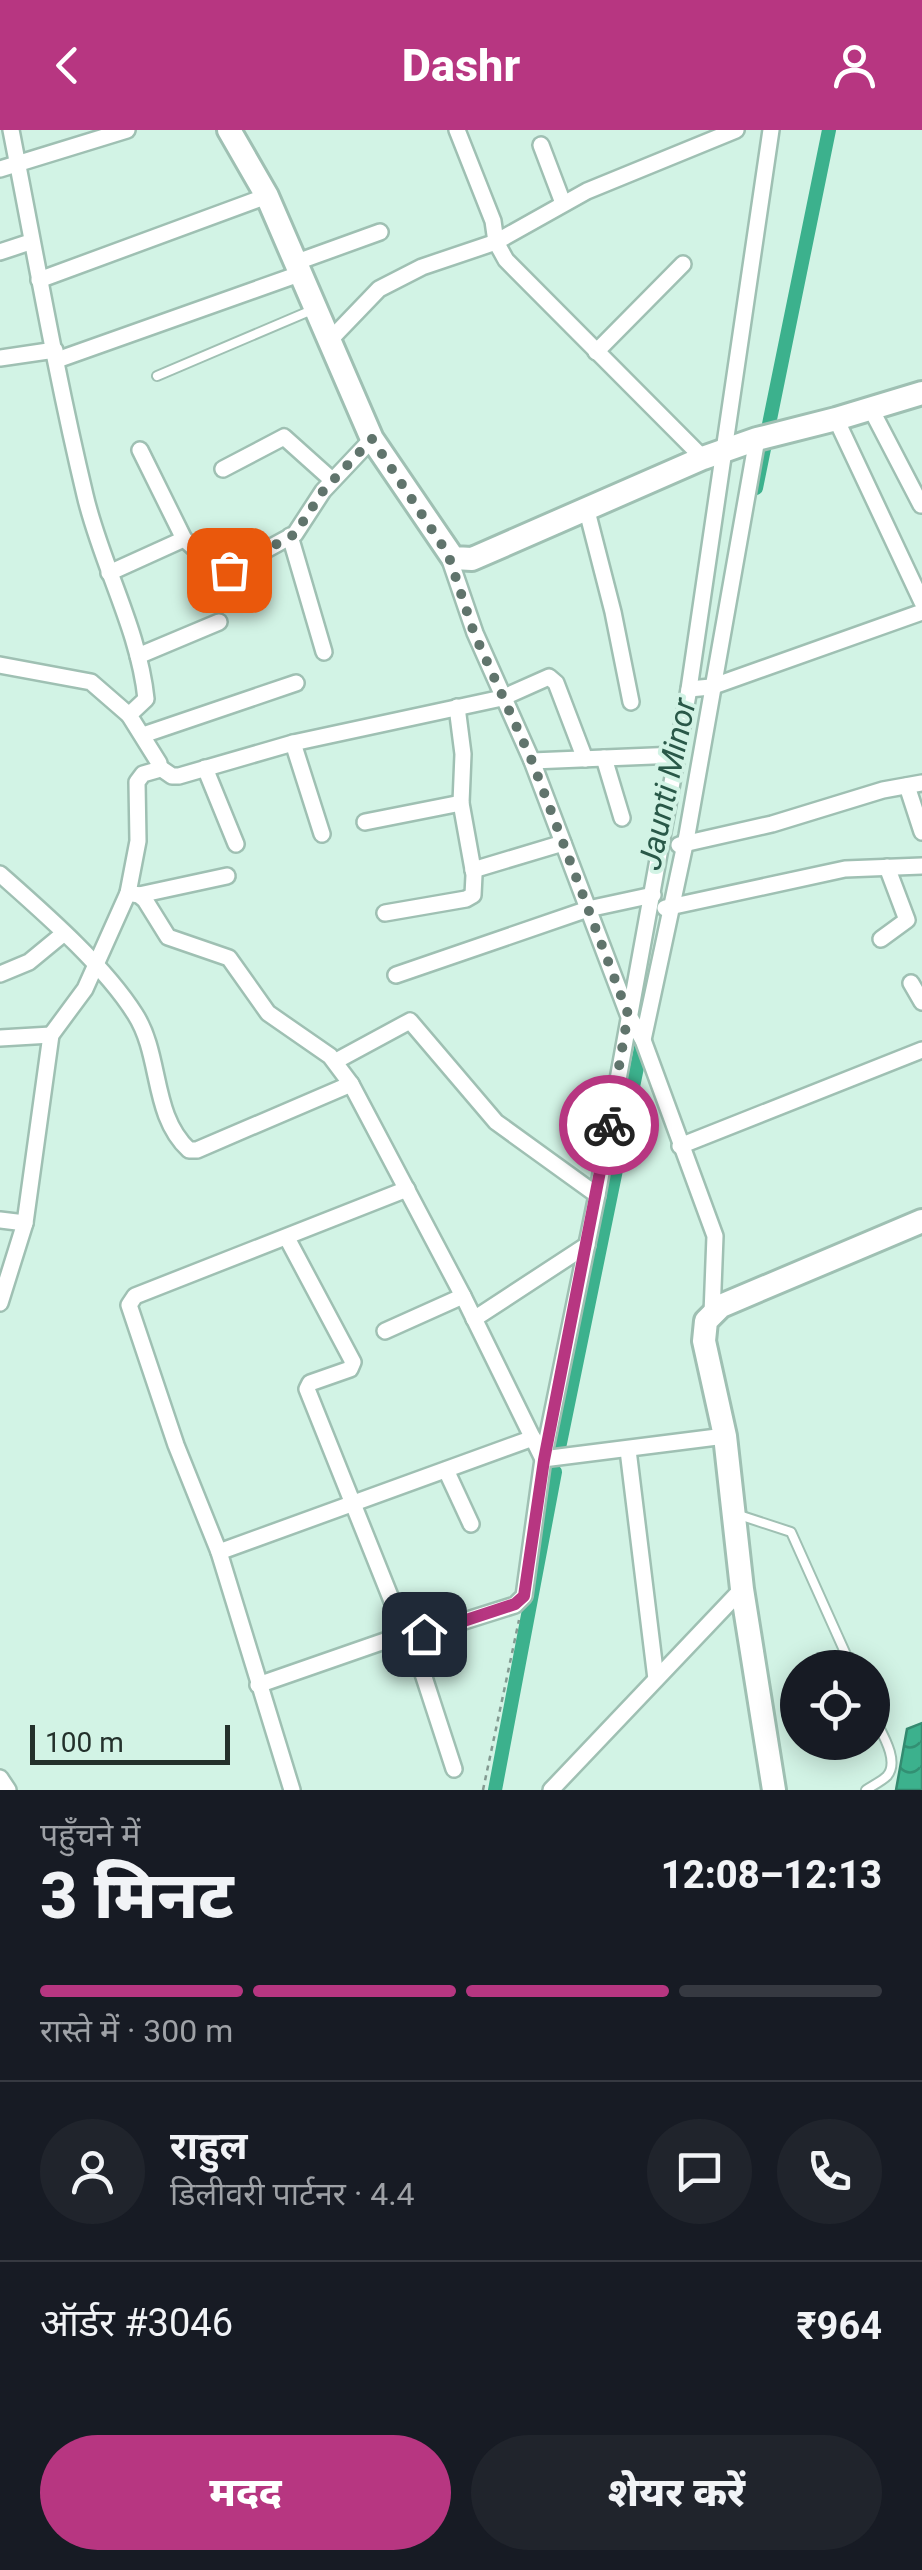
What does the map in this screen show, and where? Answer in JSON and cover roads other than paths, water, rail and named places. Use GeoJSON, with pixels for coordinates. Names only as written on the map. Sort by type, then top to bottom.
{"type":"FeatureCollection","features":[{"type":"Feature","properties":{"kind":"street"},"geometry":{"type":"LineString","coordinates":[[12,130],[30,242],[86,498],[138,656],[146,699],[128,716]]}},
{"type":"Feature","properties":{"kind":"street"},"geometry":{"type":"LineString","coordinates":[[0,169],[127,130]]}},
{"type":"Feature","properties":{"kind":"street"},"geometry":{"type":"LineString","coordinates":[[228,130],[267,196],[372,439],[448,554],[468,614],[532,761],[715,1236],[712,1314]]}},
{"type":"Feature","properties":{"kind":"street"},"geometry":{"type":"LineString","coordinates":[[457,130],[493,221],[496,242],[520,276],[596,352],[733,447]]}},
{"type":"Feature","properties":{"kind":"street"},"geometry":{"type":"LineString","coordinates":[[330,341],[379,288],[422,267],[496,242],[563,203],[736,130]]}},
{"type":"Feature","properties":{"kind":"street"},"geometry":{"type":"LineString","coordinates":[[258,1685],[406,1634],[424,1634],[515,1604],[524,1596],[544,1460],[596,1196],[636,1028],[673,845],[700,688],[771,130]]}},
{"type":"Feature","properties":{"kind":"street"},"geometry":{"type":"LineString","coordinates":[[541,145],[563,203]]}},
{"type":"Feature","properties":{"kind":"street"},"geometry":{"type":"LineString","coordinates":[[39,280],[267,196]]}},
{"type":"Feature","properties":{"kind":"street"},"geometry":{"type":"LineString","coordinates":[[0,358],[56,355],[300,267],[380,232]]}},
{"type":"Feature","properties":{"kind":"street"},"geometry":{"type":"LineString","coordinates":[[0,252],[30,242]]}},
{"type":"Feature","properties":{"kind":"street"},"geometry":{"type":"LineString","coordinates":[[596,352],[683,264]]}},
{"type":"Feature","properties":{"kind":"street"},"geometry":{"type":"LineString","coordinates":[[448,554],[461,560],[472,559],[733,447],[922,392]]}},
{"type":"Feature","properties":{"kind":"street"},"geometry":{"type":"LineString","coordinates":[[871,408],[920,505]]}},
{"type":"Feature","properties":{"kind":"street"},"geometry":{"type":"LineString","coordinates":[[836,420],[922,602]]}},
{"type":"Feature","properties":{"kind":"street"},"geometry":{"type":"LineString","coordinates":[[223,470],[284,437],[332,480]]}},
{"type":"Feature","properties":{"kind":"street"},"geometry":{"type":"LineString","coordinates":[[140,450],[184,539],[224,571],[290,536],[332,480],[372,439]]}},
{"type":"Feature","properties":{"kind":"street"},"geometry":{"type":"LineString","coordinates":[[673,845],[677,755],[700,688],[733,447]]}},
{"type":"Feature","properties":{"kind":"street"},"geometry":{"type":"LineString","coordinates":[[586,511],[613,612],[631,702]]}},
{"type":"Feature","properties":{"kind":"street"},"geometry":{"type":"LineString","coordinates":[[290,536],[324,652]]}},
{"type":"Feature","properties":{"kind":"street"},"geometry":{"type":"LineString","coordinates":[[109,573],[184,539]]}},
{"type":"Feature","properties":{"kind":"street"},"geometry":{"type":"LineString","coordinates":[[700,688],[922,612]]}},
{"type":"Feature","properties":{"kind":"street"},"geometry":{"type":"LineString","coordinates":[[138,656],[219,622]]}},
{"type":"Feature","properties":{"kind":"street"},"geometry":{"type":"LineString","coordinates":[[0,665],[90,682],[128,716],[159,767],[172,776],[293,743],[502,698],[549,678],[554,679],[585,758]]}},
{"type":"Feature","properties":{"kind":"street"},"geometry":{"type":"LineString","coordinates":[[143,736],[296,683]]}},
{"type":"Feature","properties":{"kind":"street"},"geometry":{"type":"LineString","coordinates":[[385,913],[470,898],[475,889],[461,803],[464,754],[457,708]]}},
{"type":"Feature","properties":{"kind":"street"},"geometry":{"type":"LineString","coordinates":[[293,743],[322,834]]}},
{"type":"Feature","properties":{"kind":"street"},"geometry":{"type":"LineString","coordinates":[[532,761],[677,755]]}},
{"type":"Feature","properties":{"kind":"street"},"geometry":{"type":"LineString","coordinates":[[604,758],[622,818]]}},
{"type":"Feature","properties":{"kind":"street"},"geometry":{"type":"LineString","coordinates":[[0,1302],[25,1223],[51,1035],[85,989],[133,894],[138,782],[144,774],[159,767]]}},
{"type":"Feature","properties":{"kind":"street"},"geometry":{"type":"LineString","coordinates":[[204,768],[236,844]]}},
{"type":"Feature","properties":{"kind":"street"},"geometry":{"type":"LineString","coordinates":[[673,845],[816,813],[914,784],[922,832]]}},
{"type":"Feature","properties":{"kind":"street"},"geometry":{"type":"LineString","coordinates":[[365,822],[461,803]]}},
{"type":"Feature","properties":{"kind":"street"},"geometry":{"type":"LineString","coordinates":[[473,870],[563,843]]}},
{"type":"Feature","properties":{"kind":"street"},"geometry":{"type":"LineString","coordinates":[[396,975],[588,909],[659,905],[845,870],[922,866]]}},
{"type":"Feature","properties":{"kind":"street"},"geometry":{"type":"LineString","coordinates":[[881,940],[907,920],[887,867]]}},
{"type":"Feature","properties":{"kind":"street"},"geometry":{"type":"LineString","coordinates":[[0,874],[96,967],[136,1014],[158,1074],[167,1117],[179,1141],[189,1150],[198,1150],[351,1084]]}},
{"type":"Feature","properties":{"kind":"street"},"geometry":{"type":"LineString","coordinates":[[133,894],[228,876]]}},
{"type":"Feature","properties":{"kind":"street"},"geometry":{"type":"LineString","coordinates":[[133,894],[168,936],[226,956],[268,1014],[336,1061],[463,1296],[544,1460]]}},
{"type":"Feature","properties":{"kind":"street"},"geometry":{"type":"LineString","coordinates":[[636,1028],[659,905]]}},
{"type":"Feature","properties":{"kind":"street"},"geometry":{"type":"LineString","coordinates":[[0,974],[29,962],[63,934]]}},
{"type":"Feature","properties":{"kind":"street"},"geometry":{"type":"LineString","coordinates":[[911,983],[922,1002]]}},
{"type":"Feature","properties":{"kind":"street"},"geometry":{"type":"LineString","coordinates":[[336,1061],[410,1021],[496,1122],[596,1196]]}},
{"type":"Feature","properties":{"kind":"street"},"geometry":{"type":"LineString","coordinates":[[0,1038],[51,1035]]}},
{"type":"Feature","properties":{"kind":"street"},"geometry":{"type":"LineString","coordinates":[[680,1146],[922,1050]]}},
{"type":"Feature","properties":{"kind":"street"},"geometry":{"type":"LineString","coordinates":[[292,1790],[218,1552],[176,1446],[129,1305],[135,1296],[406,1189]]}},
{"type":"Feature","properties":{"kind":"street"},"geometry":{"type":"LineString","coordinates":[[0,1220],[25,1223]]}},
{"type":"Feature","properties":{"kind":"street"},"geometry":{"type":"LineString","coordinates":[[774,1790],[742,1589],[725,1436],[704,1342],[706,1321],[721,1306],[922,1221]]}},
{"type":"Feature","properties":{"kind":"street"},"geometry":{"type":"LineString","coordinates":[[287,1238],[353,1362],[350,1370],[307,1386],[406,1634],[454,1769]]}},
{"type":"Feature","properties":{"kind":"street"},"geometry":{"type":"LineString","coordinates":[[474,1319],[586,1244]]}},
{"type":"Feature","properties":{"kind":"street"},"geometry":{"type":"LineString","coordinates":[[385,1331],[463,1296]]}},
{"type":"Feature","properties":{"kind":"street"},"geometry":{"type":"LineString","coordinates":[[544,1460],[725,1436]]}},
{"type":"Feature","properties":{"kind":"street"},"geometry":{"type":"LineString","coordinates":[[218,1552],[533,1438]]}},
{"type":"Feature","properties":{"kind":"street"},"geometry":{"type":"LineString","coordinates":[[628,1450],[656,1679]]}},
{"type":"Feature","properties":{"kind":"street"},"geometry":{"type":"LineString","coordinates":[[446,1470],[470,1524]]}},
{"type":"Feature","properties":{"kind":"street"},"geometry":{"type":"LineString","coordinates":[[551,1790],[742,1589]]}},
{"type":"Feature","properties":{"kind":"street"},"geometry":{"type":"LineString","coordinates":[[0,1778],[8,1790]]}},
{"type":"Feature","properties":{"kind":"lane"},"geometry":{"type":"LineString","coordinates":[[157,376],[316,308]]}},
{"type":"Feature","properties":{"kind":"lane"},"geometry":{"type":"LineString","coordinates":[[735,1514],[791,1532],[844,1650]]}},
{"type":"Feature","properties":{"kind":"lane"},"geometry":{"type":"LineString","coordinates":[[866,1790],[888,1775],[892,1765],[890,1753]]}},
{"type":"Feature","properties":{"kind":"water"},"geometry":{"type":"Polygon","coordinates":[[[922,1723],[922,1790],[896,1790],[907,1729],[922,1723]]]}},
{"type":"Feature","properties":{"kind":"waterway","name":"Jaunti Minor"},"geometry":{"type":"LineString","coordinates":[[756,488],[829,130]]}},
{"type":"Feature","properties":{"kind":"waterway","name":"Jaunti Minor"},"geometry":{"type":"LineString","coordinates":[[559,1448],[643,1038]]}},
{"type":"Feature","properties":{"kind":"waterway","name":"Jaunti Minor"},"geometry":{"type":"LineString","coordinates":[[495,1790],[555,1472]]}}]}
